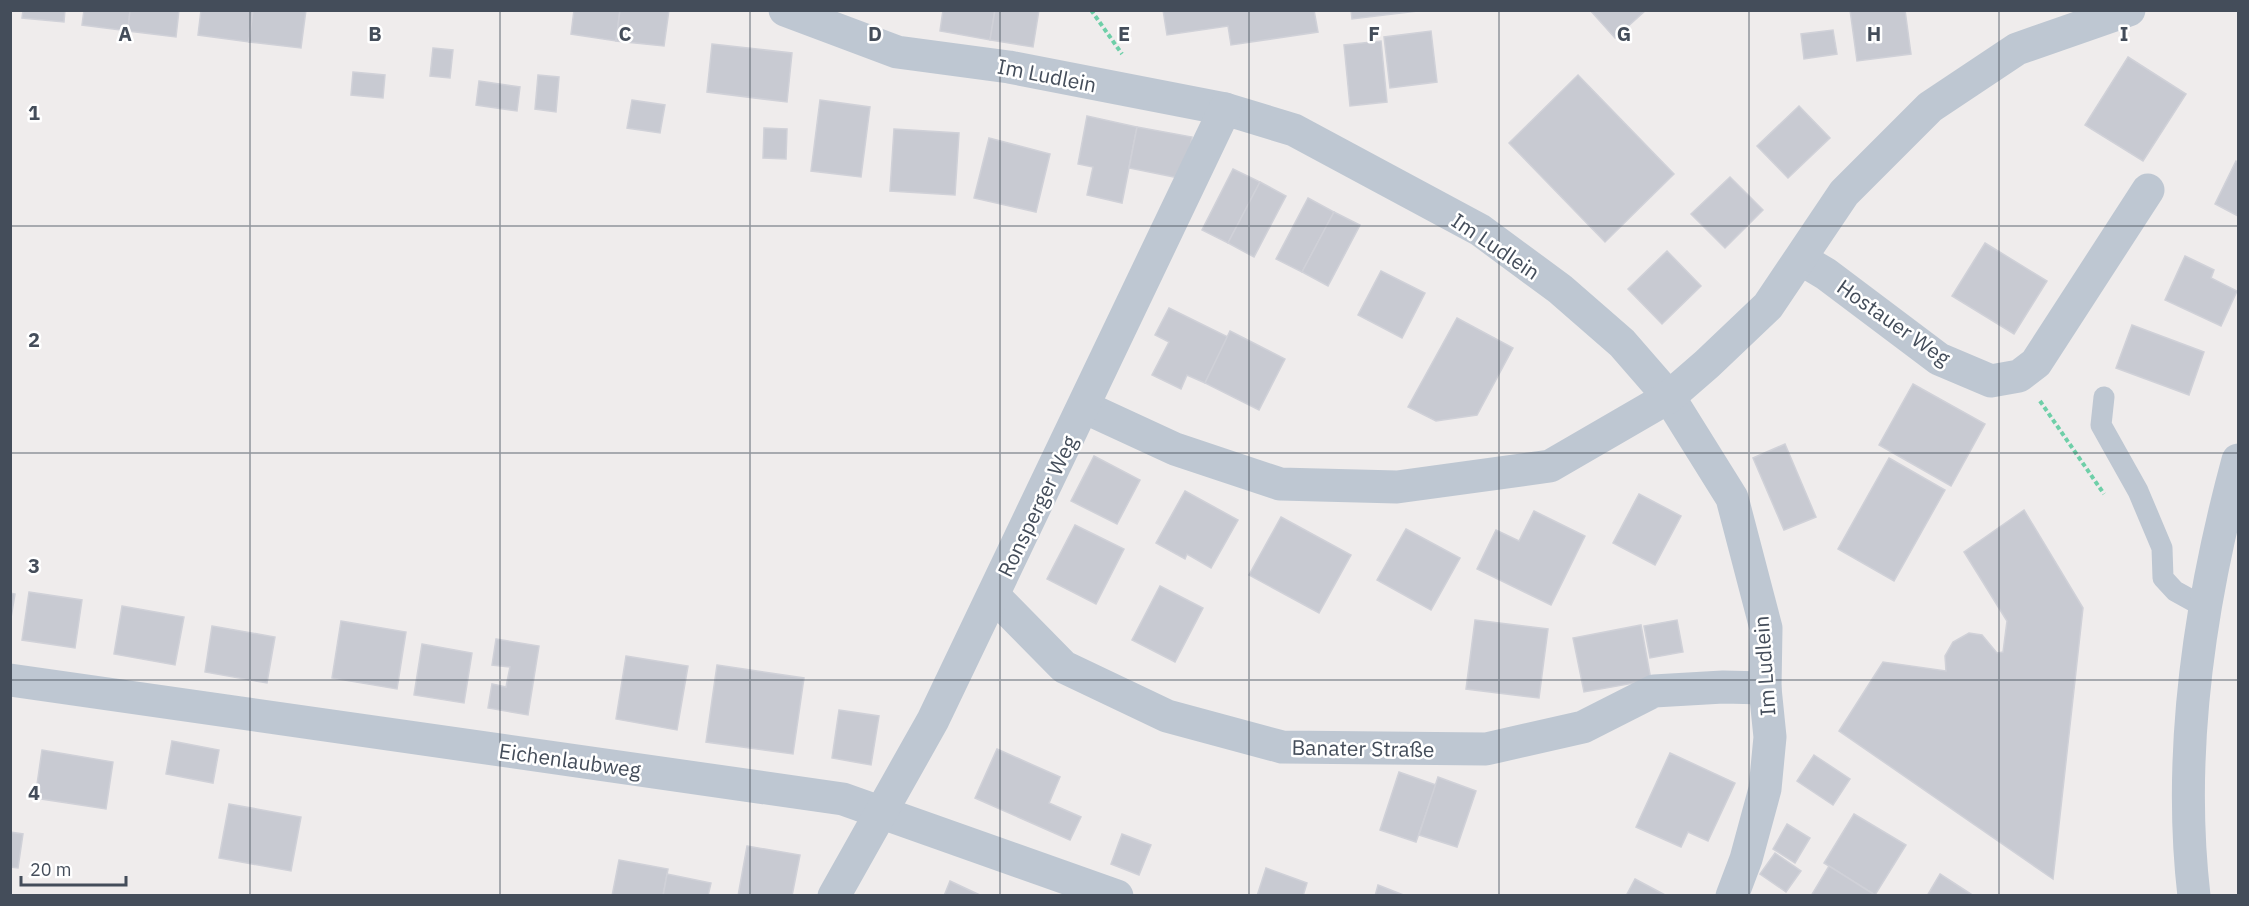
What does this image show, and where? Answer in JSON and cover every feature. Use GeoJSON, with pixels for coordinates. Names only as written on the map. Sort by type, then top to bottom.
{"type":"FeatureCollection","features":[{"type":"Feature","properties":{"kind":"street","name":"Im Ludlein"},"geometry":{"type":"LineString","coordinates":[[785,10],[897,52],[1009,67],[1225,109],[1294,130],[1480,230],[1560,289],[1622,343],[1669,397],[1732,498],[1766,628],[1765,688],[1770,737],[1765,789],[1734,895]]}},
{"type":"Feature","properties":{"kind":"street"},"geometry":{"type":"LineString","coordinates":[[1084,407],[1175,449],[1280,484],[1397,487],[1550,466],[1669,397],[1768,306],[1844,193],[1930,107],[2017,49],[2129,10]]}},
{"type":"Feature","properties":{"kind":"street","name":"Ronsperger Weg"},"geometry":{"type":"LineString","coordinates":[[834,896],[879,812],[933,720],[1225,109]]}},
{"type":"Feature","properties":{"kind":"street"},"geometry":{"type":"LineString","coordinates":[[2024,372],[2036,363],[2148,190]]}},
{"type":"Feature","properties":{"kind":"street","name":"Hostauer Weg"},"geometry":{"type":"LineString","coordinates":[[1801,259],[1826,274],[1939,358],[1991,381],[2024,372]]}},
{"type":"Feature","properties":{"kind":"street"},"geometry":{"type":"LineString","coordinates":[[2194,896],[2189,793],[2194,700],[2204,607],[2220,527],[2238,460]]}},
{"type":"Feature","properties":{"kind":"street","name":"Banater Straße"},"geometry":{"type":"LineString","coordinates":[[994,596],[1064,667],[1167,716],[1282,747],[1486,750],[1583,727],[1654,691],[1724,687],[1765,688]]}},
{"type":"Feature","properties":{"kind":"street","name":"Eichenlaubweg"},"geometry":{"type":"LineString","coordinates":[[10,680],[843,800],[1116,896]]}},
{"type":"Feature","properties":{"kind":"lane"},"geometry":{"type":"LineString","coordinates":[[2104,397],[2102,425],[2138,491],[2163,548],[2163,578],[2175,591],[2204,607]]}},
{"type":"Feature","properties":{"kind":"path"},"geometry":{"type":"LineString","coordinates":[[2024,372],[2043,407],[2110,502]]}},
{"type":"Feature","properties":{"kind":"building"},"geometry":{"type":"Polygon","coordinates":[[[23,10],[65,10],[64,22],[22,18],[23,10]]]}},
{"type":"Feature","properties":{"kind":"building"},"geometry":{"type":"Polygon","coordinates":[[[84,10],[130,10],[128,31],[82,25],[84,10]]]}},
{"type":"Feature","properties":{"kind":"building"},"geometry":{"type":"Polygon","coordinates":[[[130,10],[179,10],[176,37],[128,31],[130,10]]]}},
{"type":"Feature","properties":{"kind":"building"},"geometry":{"type":"Polygon","coordinates":[[[201,10],[253,10],[249,42],[198,35],[201,10]]]}},
{"type":"Feature","properties":{"kind":"building"},"geometry":{"type":"Polygon","coordinates":[[[253,10],[306,10],[301,48],[249,42],[253,10]]]}},
{"type":"Feature","properties":{"kind":"building"},"geometry":{"type":"Polygon","coordinates":[[[574,10],[620,10],[616,41],[571,34],[574,10]]]}},
{"type":"Feature","properties":{"kind":"building"},"geometry":{"type":"Polygon","coordinates":[[[620,10],[669,10],[664,46],[616,41],[620,10]]]}},
{"type":"Feature","properties":{"kind":"building"},"geometry":{"type":"Polygon","coordinates":[[[943,10],[995,10],[990,40],[940,31],[943,10]]]}},
{"type":"Feature","properties":{"kind":"building"},"geometry":{"type":"Polygon","coordinates":[[[995,10],[1039,10],[1033,47],[990,40],[995,10]]]}},
{"type":"Feature","properties":{"kind":"building"},"geometry":{"type":"Polygon","coordinates":[[[1163,10],[1314,10],[1318,32],[1231,45],[1228,26],[1167,35],[1163,10]]]}},
{"type":"Feature","properties":{"kind":"building"},"geometry":{"type":"Polygon","coordinates":[[[1351,10],[1426,10],[1352,19],[1351,10]]]}},
{"type":"Feature","properties":{"kind":"building"},"geometry":{"type":"Polygon","coordinates":[[[1590,10],[1646,10],[1615,38],[1590,10]]]}},
{"type":"Feature","properties":{"kind":"building"},"geometry":{"type":"Polygon","coordinates":[[[1850,10],[1905,10],[1911,54],[1857,61],[1850,10]]]}},
{"type":"Feature","properties":{"kind":"building"},"geometry":{"type":"Polygon","coordinates":[[[1833,30],[1837,54],[1804,59],[1801,34],[1833,30]]]}},
{"type":"Feature","properties":{"kind":"building"},"geometry":{"type":"Polygon","coordinates":[[[1431,31],[1437,82],[1390,88],[1384,37],[1431,31]]]}},
{"type":"Feature","properties":{"kind":"building"},"geometry":{"type":"Polygon","coordinates":[[[1381,41],[1387,102],[1350,106],[1344,45],[1381,41]]]}},
{"type":"Feature","properties":{"kind":"building"},"geometry":{"type":"Polygon","coordinates":[[[712,44],[792,53],[787,102],[707,92],[712,44]]]}},
{"type":"Feature","properties":{"kind":"building"},"geometry":{"type":"Polygon","coordinates":[[[433,48],[453,50],[450,78],[430,76],[433,48]]]}},
{"type":"Feature","properties":{"kind":"building"},"geometry":{"type":"Polygon","coordinates":[[[2128,57],[2186,94],[2143,161],[2085,125],[2128,57]]]}},
{"type":"Feature","properties":{"kind":"building"},"geometry":{"type":"Polygon","coordinates":[[[353,72],[385,75],[383,98],[351,95],[353,72]]]}},
{"type":"Feature","properties":{"kind":"building"},"geometry":{"type":"Polygon","coordinates":[[[538,75],[559,77],[556,112],[535,109],[538,75]]]}},
{"type":"Feature","properties":{"kind":"building"},"geometry":{"type":"Polygon","coordinates":[[[1578,75],[1674,174],[1605,242],[1509,143],[1578,75]]]}},
{"type":"Feature","properties":{"kind":"building"},"geometry":{"type":"Polygon","coordinates":[[[479,81],[520,87],[517,111],[476,105],[479,81]]]}},
{"type":"Feature","properties":{"kind":"building"},"geometry":{"type":"Polygon","coordinates":[[[632,100],[665,105],[660,133],[627,128],[632,100]]]}},
{"type":"Feature","properties":{"kind":"building"},"geometry":{"type":"Polygon","coordinates":[[[820,100],[870,107],[861,177],[811,171],[820,100]]]}},
{"type":"Feature","properties":{"kind":"building"},"geometry":{"type":"Polygon","coordinates":[[[1799,106],[1830,138],[1788,178],[1757,146],[1799,106]]]}},
{"type":"Feature","properties":{"kind":"building"},"geometry":{"type":"Polygon","coordinates":[[[1087,116],[1137,127],[1122,203],[1087,195],[1093,167],[1078,164],[1087,116]]]}},
{"type":"Feature","properties":{"kind":"building"},"geometry":{"type":"Polygon","coordinates":[[[1137,127],[1192,137],[1184,179],[1129,168],[1137,127]]]}},
{"type":"Feature","properties":{"kind":"building"},"geometry":{"type":"Polygon","coordinates":[[[764,128],[787,129],[786,159],[763,158],[764,128]]]}},
{"type":"Feature","properties":{"kind":"building"},"geometry":{"type":"Polygon","coordinates":[[[894,129],[959,133],[955,195],[890,191],[894,129]]]}},
{"type":"Feature","properties":{"kind":"building"},"geometry":{"type":"Polygon","coordinates":[[[989,138],[1050,154],[1036,212],[974,198],[989,138]]]}},
{"type":"Feature","properties":{"kind":"building"},"geometry":{"type":"Polygon","coordinates":[[[2236,161],[2238,163],[2238,216],[2215,204],[2236,161]]]}},
{"type":"Feature","properties":{"kind":"building"},"geometry":{"type":"Polygon","coordinates":[[[1233,169],[1260,182],[1228,243],[1202,230],[1233,169]]]}},
{"type":"Feature","properties":{"kind":"building"},"geometry":{"type":"Polygon","coordinates":[[[1730,177],[1763,210],[1725,248],[1691,214],[1730,177]]]}},
{"type":"Feature","properties":{"kind":"building"},"geometry":{"type":"Polygon","coordinates":[[[1260,182],[1286,196],[1254,257],[1228,243],[1260,182]]]}},
{"type":"Feature","properties":{"kind":"building"},"geometry":{"type":"Polygon","coordinates":[[[1308,198],[1334,212],[1302,272],[1276,259],[1308,198]]]}},
{"type":"Feature","properties":{"kind":"building"},"geometry":{"type":"Polygon","coordinates":[[[1334,212],[1360,225],[1328,286],[1302,272],[1334,212]]]}},
{"type":"Feature","properties":{"kind":"building"},"geometry":{"type":"Polygon","coordinates":[[[1985,243],[2047,281],[2014,334],[1952,296],[1985,243]]]}},
{"type":"Feature","properties":{"kind":"building"},"geometry":{"type":"Polygon","coordinates":[[[1667,251],[1701,286],[1662,324],[1628,289],[1667,251]]]}},
{"type":"Feature","properties":{"kind":"building"},"geometry":{"type":"Polygon","coordinates":[[[2185,256],[2214,270],[2211,278],[2237,291],[2221,326],[2165,300],[2185,256]]]}},
{"type":"Feature","properties":{"kind":"building"},"geometry":{"type":"Polygon","coordinates":[[[1381,271],[1425,293],[1402,338],[1358,315],[1381,271]]]}},
{"type":"Feature","properties":{"kind":"building"},"geometry":{"type":"Polygon","coordinates":[[[1169,308],[1228,337],[1205,383],[1187,375],[1181,389],[1152,375],[1169,342],[1155,335],[1169,308]]]}},
{"type":"Feature","properties":{"kind":"building"},"geometry":{"type":"Polygon","coordinates":[[[1457,318],[1513,348],[1477,415],[1436,421],[1408,407],[1457,318]]]}},
{"type":"Feature","properties":{"kind":"building"},"geometry":{"type":"Polygon","coordinates":[[[2132,325],[2204,352],[2189,395],[2116,368],[2132,325]]]}},
{"type":"Feature","properties":{"kind":"building"},"geometry":{"type":"Polygon","coordinates":[[[1230,331],[1285,359],[1259,410],[1205,383],[1230,331]]]}},
{"type":"Feature","properties":{"kind":"building"},"geometry":{"type":"Polygon","coordinates":[[[1913,384],[1985,424],[1951,486],[1879,445],[1913,384]]]}},
{"type":"Feature","properties":{"kind":"building"},"geometry":{"type":"Polygon","coordinates":[[[1785,444],[1816,517],[1784,530],[1753,458],[1785,444]]]}},
{"type":"Feature","properties":{"kind":"building"},"geometry":{"type":"Polygon","coordinates":[[[1094,456],[1140,480],[1117,524],[1071,501],[1094,456]]]}},
{"type":"Feature","properties":{"kind":"building"},"geometry":{"type":"Polygon","coordinates":[[[1889,458],[1945,490],[1894,581],[1838,549],[1889,458]]]}},
{"type":"Feature","properties":{"kind":"building"},"geometry":{"type":"Polygon","coordinates":[[[1185,491],[1238,520],[1211,568],[1187,554],[1185,559],[1156,543],[1185,491]]]}},
{"type":"Feature","properties":{"kind":"building"},"geometry":{"type":"Polygon","coordinates":[[[1639,494],[1681,516],[1655,565],[1613,543],[1639,494]]]}},
{"type":"Feature","properties":{"kind":"building"},"geometry":{"type":"Polygon","coordinates":[[[2024,510],[2083,608],[2053,879],[1839,731],[1883,662],[1946,671],[1945,656],[1953,642],[1969,633],[1982,635],[1997,653],[2003,652],[2007,621],[1964,552],[2024,510]]]}},
{"type":"Feature","properties":{"kind":"building"},"geometry":{"type":"Polygon","coordinates":[[[1534,511],[1585,536],[1551,605],[1477,569],[1496,530],[1519,541],[1534,511]]]}},
{"type":"Feature","properties":{"kind":"building"},"geometry":{"type":"Polygon","coordinates":[[[1281,517],[1351,555],[1319,613],[1249,575],[1281,517]]]}},
{"type":"Feature","properties":{"kind":"building"},"geometry":{"type":"Polygon","coordinates":[[[1075,525],[1124,549],[1096,604],[1047,579],[1075,525]]]}},
{"type":"Feature","properties":{"kind":"building"},"geometry":{"type":"Polygon","coordinates":[[[1406,529],[1460,558],[1431,610],[1377,580],[1406,529]]]}},
{"type":"Feature","properties":{"kind":"building"},"geometry":{"type":"Polygon","coordinates":[[[1160,586],[1203,608],[1175,662],[1132,640],[1160,586]]]}},
{"type":"Feature","properties":{"kind":"building"},"geometry":{"type":"Polygon","coordinates":[[[29,592],[82,600],[75,648],[22,640],[29,592]]]}},
{"type":"Feature","properties":{"kind":"building"},"geometry":{"type":"Polygon","coordinates":[[[10,593],[15,594],[10,624],[10,593]]]}},
{"type":"Feature","properties":{"kind":"building"},"geometry":{"type":"Polygon","coordinates":[[[122,606],[184,617],[175,665],[114,654],[122,606]]]}},
{"type":"Feature","properties":{"kind":"building"},"geometry":{"type":"Polygon","coordinates":[[[1475,620],[1548,629],[1539,698],[1466,689],[1475,620]]]}},
{"type":"Feature","properties":{"kind":"building"},"geometry":{"type":"Polygon","coordinates":[[[1677,620],[1683,652],[1650,658],[1644,626],[1677,620]]]}},
{"type":"Feature","properties":{"kind":"building"},"geometry":{"type":"Polygon","coordinates":[[[341,621],[406,632],[397,689],[332,678],[341,621]]]}},
{"type":"Feature","properties":{"kind":"building"},"geometry":{"type":"Polygon","coordinates":[[[1641,625],[1651,680],[1584,692],[1573,638],[1641,625]]]}},
{"type":"Feature","properties":{"kind":"building"},"geometry":{"type":"Polygon","coordinates":[[[212,626],[275,637],[267,683],[205,672],[212,626]]]}},
{"type":"Feature","properties":{"kind":"building"},"geometry":{"type":"Polygon","coordinates":[[[496,639],[539,646],[528,715],[488,708],[492,684],[506,687],[510,667],[492,665],[496,639]]]}},
{"type":"Feature","properties":{"kind":"building"},"geometry":{"type":"Polygon","coordinates":[[[422,644],[472,653],[464,703],[414,695],[422,644]]]}},
{"type":"Feature","properties":{"kind":"building"},"geometry":{"type":"Polygon","coordinates":[[[626,656],[688,666],[677,730],[616,719],[626,656]]]}},
{"type":"Feature","properties":{"kind":"building"},"geometry":{"type":"Polygon","coordinates":[[[717,665],[804,678],[793,754],[706,742],[717,665]]]}},
{"type":"Feature","properties":{"kind":"building"},"geometry":{"type":"Polygon","coordinates":[[[839,710],[879,716],[871,765],[832,758],[839,710]]]}},
{"type":"Feature","properties":{"kind":"building"},"geometry":{"type":"Polygon","coordinates":[[[172,741],[219,750],[213,783],[166,774],[172,741]]]}},
{"type":"Feature","properties":{"kind":"building"},"geometry":{"type":"Polygon","coordinates":[[[997,749],[1060,777],[1049,803],[1081,817],[1070,840],[975,798],[997,749]]]}},
{"type":"Feature","properties":{"kind":"building"},"geometry":{"type":"Polygon","coordinates":[[[42,750],[113,762],[106,809],[35,798],[42,750]]]}},
{"type":"Feature","properties":{"kind":"building"},"geometry":{"type":"Polygon","coordinates":[[[1670,753],[1735,783],[1708,841],[1688,832],[1681,847],[1636,827],[1670,753]]]}},
{"type":"Feature","properties":{"kind":"building"},"geometry":{"type":"Polygon","coordinates":[[[1814,755],[1850,779],[1833,805],[1797,781],[1814,755]]]}},
{"type":"Feature","properties":{"kind":"building"},"geometry":{"type":"Polygon","coordinates":[[[1399,772],[1436,785],[1416,842],[1380,830],[1399,772]]]}},
{"type":"Feature","properties":{"kind":"building"},"geometry":{"type":"Polygon","coordinates":[[[1438,777],[1476,791],[1457,847],[1419,835],[1438,777]]]}},
{"type":"Feature","properties":{"kind":"building"},"geometry":{"type":"Polygon","coordinates":[[[229,804],[301,817],[291,871],[219,858],[229,804]]]}},
{"type":"Feature","properties":{"kind":"building"},"geometry":{"type":"Polygon","coordinates":[[[1854,814],[1906,845],[1875,895],[1824,863],[1854,814]]]}},
{"type":"Feature","properties":{"kind":"building"},"geometry":{"type":"Polygon","coordinates":[[[1787,824],[1810,838],[1795,863],[1773,849],[1787,824]]]}},
{"type":"Feature","properties":{"kind":"building"},"geometry":{"type":"Polygon","coordinates":[[[10,832],[23,834],[18,868],[10,867],[10,832]]]}},
{"type":"Feature","properties":{"kind":"building"},"geometry":{"type":"Polygon","coordinates":[[[1122,834],[1151,845],[1139,875],[1111,864],[1122,834]]]}},
{"type":"Feature","properties":{"kind":"building"},"geometry":{"type":"Polygon","coordinates":[[[747,846],[800,855],[792,896],[738,896],[747,846]]]}},
{"type":"Feature","properties":{"kind":"building"},"geometry":{"type":"Polygon","coordinates":[[[1775,853],[1801,871],[1786,892],[1760,874],[1775,853]]]}},
{"type":"Feature","properties":{"kind":"building"},"geometry":{"type":"Polygon","coordinates":[[[619,860],[668,869],[663,896],[612,896],[619,860]]]}},
{"type":"Feature","properties":{"kind":"building"},"geometry":{"type":"Polygon","coordinates":[[[1829,866],[1875,895],[1875,896],[1811,896],[1829,866]]]}},
{"type":"Feature","properties":{"kind":"building"},"geometry":{"type":"Polygon","coordinates":[[[1266,868],[1307,883],[1303,896],[1257,896],[1266,868]]]}},
{"type":"Feature","properties":{"kind":"building"},"geometry":{"type":"Polygon","coordinates":[[[667,874],[711,883],[708,896],[663,896],[667,874]]]}},
{"type":"Feature","properties":{"kind":"building"},"geometry":{"type":"Polygon","coordinates":[[[1940,874],[1974,896],[1927,896],[1940,874]]]}},
{"type":"Feature","properties":{"kind":"building"},"geometry":{"type":"Polygon","coordinates":[[[1635,879],[1667,896],[1626,896],[1635,879]]]}},
{"type":"Feature","properties":{"kind":"building"},"geometry":{"type":"Polygon","coordinates":[[[950,881],[982,896],[944,896],[950,881]]]}},
{"type":"Feature","properties":{"kind":"building"},"geometry":{"type":"Polygon","coordinates":[[[1378,885],[1406,896],[1375,896],[1378,885]]]}}]}
